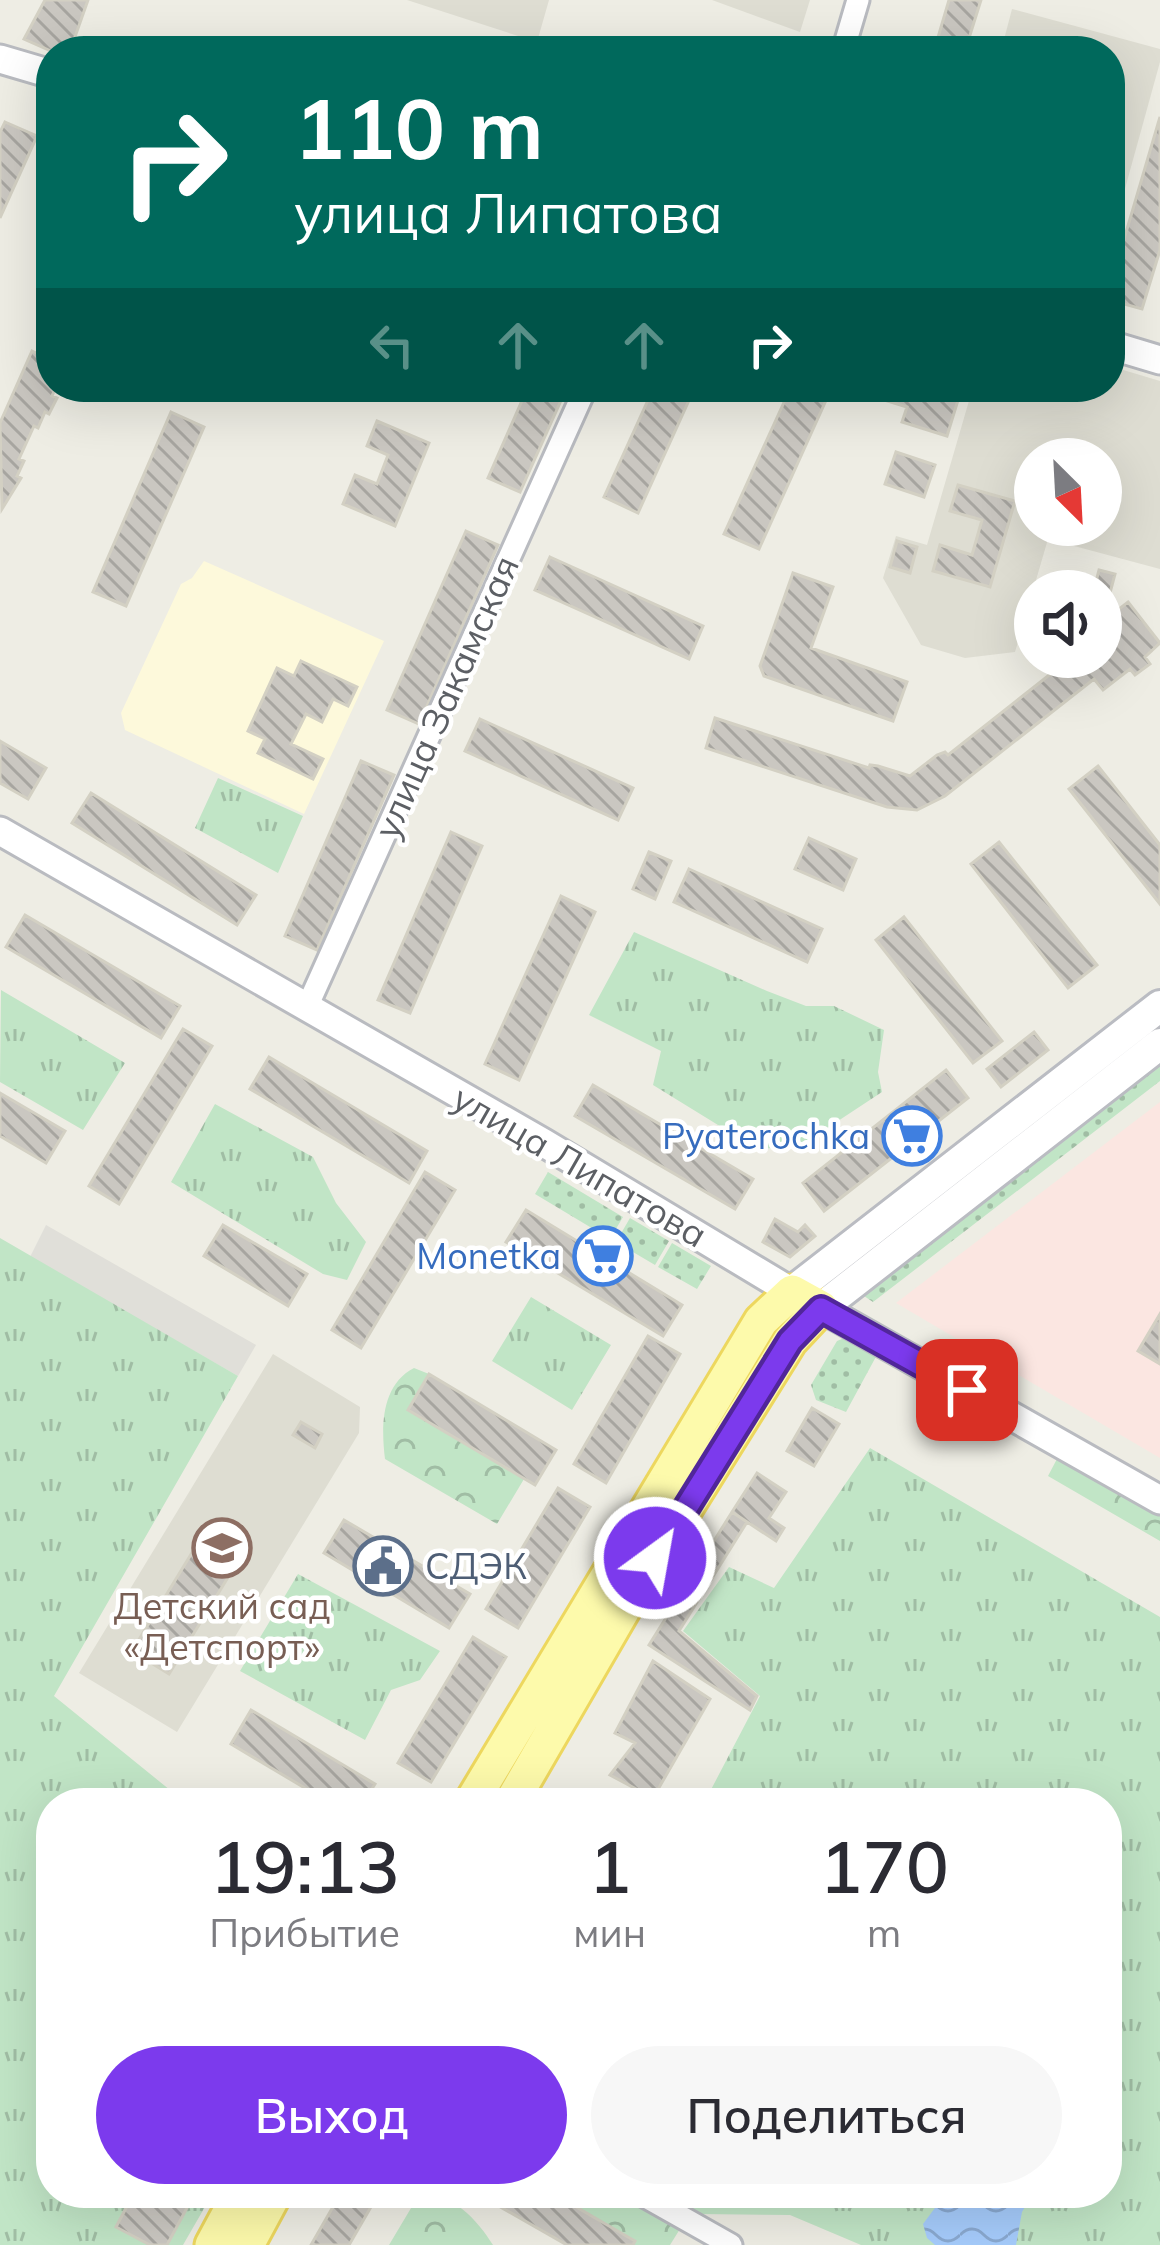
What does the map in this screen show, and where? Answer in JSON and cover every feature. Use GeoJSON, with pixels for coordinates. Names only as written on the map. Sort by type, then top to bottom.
{"type":"FeatureCollection","features":[{"type":"Feature","properties":{"kind":"main road"},"geometry":{"type":"LineString","coordinates":[[519,1788],[761,1321],[807,1300],[995,1151],[1160,1006]]}},
{"type":"Feature","properties":{"kind":"main road"},"geometry":{"type":"LineString","coordinates":[[995,1151],[1160,1044]]}},
{"type":"Feature","properties":{"kind":"main road"},"geometry":{"type":"LineString","coordinates":[[481,1788],[621,1584]]}},
{"type":"Feature","properties":{"kind":"main road"},"geometry":{"type":"LineString","coordinates":[[212,2245],[232,2208]]}},
{"type":"Feature","properties":{"kind":"main road"},"geometry":{"type":"LineString","coordinates":[[248,2245],[267,2208]]}},
{"type":"Feature","properties":{"kind":"street"},"geometry":{"type":"LineString","coordinates":[[847,36],[858,0]]}},
{"type":"Feature","properties":{"kind":"street"},"geometry":{"type":"LineString","coordinates":[[0,58],[36,69]]}},
{"type":"Feature","properties":{"kind":"street"},"geometry":{"type":"LineString","coordinates":[[1125,350],[1160,360]]}},
{"type":"Feature","properties":{"kind":"street","name":"улица Закамская"},"geometry":{"type":"LineString","coordinates":[[307,1007],[579,402]]}},
{"type":"Feature","properties":{"kind":"street","name":"улица Липатова"},"geometry":{"type":"LineString","coordinates":[[0,831],[1160,1500]]}},
{"type":"Feature","properties":{"kind":"street"},"geometry":{"type":"LineString","coordinates":[[666,2208],[731,2245]]}},
{"type":"Feature","properties":{"kind":"shaded area"},"geometry":{"type":"Polygon","coordinates":[[[407,0],[549,0],[539,36],[518,36],[407,0]]]}},
{"type":"Feature","properties":{"kind":"shaded area"},"geometry":{"type":"Polygon","coordinates":[[[712,0],[810,0],[800,32],[712,0]]]}},
{"type":"Feature","properties":{"kind":"shaded area"},"geometry":{"type":"Polygon","coordinates":[[[1012,9],[1112,36],[1005,36],[1012,9]]]}},
{"type":"Feature","properties":{"kind":"shaded area"},"geometry":{"type":"Polygon","coordinates":[[[1125,40],[1160,49],[1125,189],[1125,40]]]}},
{"type":"Feature","properties":{"kind":"shaded area"},"geometry":{"type":"Polygon","coordinates":[[[1125,370],[1160,381],[1160,569],[1074,546],[1122,546],[1122,438],[1014,438],[1014,546],[1046,546],[1039,570],[1014,570],[1014,652],[965,658],[921,645],[883,578],[896,536],[927,545],[969,402],[1125,402],[1125,370]]]}},
{"type":"Feature","properties":{"kind":"shaded area"},"geometry":{"type":"Polygon","coordinates":[[[204,561],[384,641],[304,814],[125,730],[121,713],[181,584],[204,561]]]}},
{"type":"Feature","properties":{"kind":"shaded area"},"geometry":{"type":"Polygon","coordinates":[[[1160,1102],[1160,1458],[896,1303],[1160,1102]]]}},
{"type":"Feature","properties":{"kind":"shaded area"},"geometry":{"type":"Polygon","coordinates":[[[46,1225],[256,1345],[238,1376],[30,1257],[46,1225]]]}},
{"type":"Feature","properties":{"kind":"shaded area","name":"Детский сад «Детспорт»"},"geometry":{"type":"Polygon","coordinates":[[[273,1354],[360,1407],[359,1433],[177,1732],[79,1673],[273,1354]]]}},
{"type":"Feature","properties":{"kind":"green space"},"geometry":{"type":"Polygon","coordinates":[[[218,778],[303,816],[278,873],[195,828],[218,778]]]}},
{"type":"Feature","properties":{"kind":"green space"},"geometry":{"type":"Polygon","coordinates":[[[634,932],[767,991],[806,1006],[834,1006],[884,1030],[878,1072],[882,1092],[800,1146],[757,1149],[653,1085],[661,1051],[589,1015],[634,932]]]}},
{"type":"Feature","properties":{"kind":"green space"},"geometry":{"type":"Polygon","coordinates":[[[1,990],[125,1063],[83,1130],[0,1082],[1,990]]]}},
{"type":"Feature","properties":{"kind":"green space"},"geometry":{"type":"Polygon","coordinates":[[[1160,1060],[1160,1081],[873,1302],[861,1294],[1160,1060]]]}},
{"type":"Feature","properties":{"kind":"green space"},"geometry":{"type":"Polygon","coordinates":[[[215,1104],[313,1157],[336,1203],[366,1242],[347,1280],[323,1274],[171,1182],[215,1104]]]}},
{"type":"Feature","properties":{"kind":"green space"},"geometry":{"type":"Polygon","coordinates":[[[548,1172],[623,1217],[610,1239],[535,1194],[548,1172]]]}},
{"type":"Feature","properties":{"kind":"green space"},"geometry":{"type":"Polygon","coordinates":[[[630,1218],[669,1241],[655,1265],[616,1242],[630,1218]]]}},
{"type":"Feature","properties":{"kind":"green space"},"geometry":{"type":"Polygon","coordinates":[[[0,1238],[238,1376],[54,1696],[167,1788],[36,1788],[36,2208],[204,2208],[183,2245],[0,2245],[0,1238]]]}},
{"type":"Feature","properties":{"kind":"green space"},"geometry":{"type":"Polygon","coordinates":[[[672,1243],[711,1266],[697,1289],[658,1267],[672,1243]]]}},
{"type":"Feature","properties":{"kind":"green space"},"geometry":{"type":"Polygon","coordinates":[[[531,1297],[611,1345],[572,1410],[492,1361],[531,1297]]]}},
{"type":"Feature","properties":{"kind":"green space"},"geometry":{"type":"Polygon","coordinates":[[[849,1336],[878,1353],[846,1412],[816,1400],[811,1385],[837,1341],[849,1336]]]}},
{"type":"Feature","properties":{"kind":"green space"},"geometry":{"type":"Polygon","coordinates":[[[414,1368],[429,1374],[409,1410],[524,1479],[497,1524],[385,1459],[389,1396],[414,1368]]]}},
{"type":"Feature","properties":{"kind":"green space"},"geometry":{"type":"Polygon","coordinates":[[[870,1448],[1160,1617],[1160,2245],[865,2245],[800,2208],[1122,2208],[1122,1788],[712,1788],[760,1696],[683,1631],[729,1567],[774,1588],[870,1448]]]}},
{"type":"Feature","properties":{"kind":"green space"},"geometry":{"type":"Polygon","coordinates":[[[1058,1457],[1160,1516],[1160,1541],[1048,1476],[1058,1457]]]}},
{"type":"Feature","properties":{"kind":"green space"},"geometry":{"type":"Polygon","coordinates":[[[298,1574],[440,1651],[420,1680],[391,1690],[365,1740],[240,1671],[298,1574]]]}},
{"type":"Feature","properties":{"kind":"green space"},"geometry":{"type":"Polygon","coordinates":[[[411,2208],[460,2208],[493,2245],[389,2245],[411,2208]]]}},
{"type":"Feature","properties":{"kind":"green space"},"geometry":{"type":"Polygon","coordinates":[[[578,2208],[644,2208],[680,2229],[670,2245],[633,2245],[635,2240],[578,2208]]]}},
{"type":"Feature","properties":{"kind":"green space"},"geometry":{"type":"Polygon","coordinates":[[[688,2208],[925,2208],[897,2245],[861,2245],[790,2215],[699,2214],[688,2208]]]}},
{"type":"Feature","properties":{"kind":"water"},"geometry":{"type":"Polygon","coordinates":[[[935,2208],[1024,2208],[1016,2245],[935,2245],[923,2224],[935,2208]]]}},
{"type":"Feature","properties":{"kind":"building"},"geometry":{"type":"Polygon","coordinates":[[[45,0],[88,0],[75,36],[36,36],[36,44],[24,39],[45,0]]]}},
{"type":"Feature","properties":{"kind":"building"},"geometry":{"type":"Polygon","coordinates":[[[949,0],[981,0],[970,36],[938,36],[949,0]]]}},
{"type":"Feature","properties":{"kind":"building"},"geometry":{"type":"Polygon","coordinates":[[[1160,117],[1160,250],[1142,309],[1125,304],[1125,236],[1160,117]]]}},
{"type":"Feature","properties":{"kind":"building"},"geometry":{"type":"Polygon","coordinates":[[[5,122],[36,138],[0,218],[0,132],[5,122]]]}},
{"type":"Feature","properties":{"kind":"building"},"geometry":{"type":"Polygon","coordinates":[[[32,351],[36,353],[36,402],[55,402],[38,428],[34,426],[19,459],[24,461],[17,476],[21,478],[2,509],[0,423],[32,351]]]}},
{"type":"Feature","properties":{"kind":"building"},"geometry":{"type":"Polygon","coordinates":[[[521,402],[560,402],[520,492],[488,478],[521,402]]]}},
{"type":"Feature","properties":{"kind":"building"},"geometry":{"type":"Polygon","coordinates":[[[647,402],[688,402],[638,513],[604,497],[647,402]]]}},
{"type":"Feature","properties":{"kind":"building"},"geometry":{"type":"Polygon","coordinates":[[[784,402],[825,402],[759,549],[724,534],[784,402]]]}},
{"type":"Feature","properties":{"kind":"building"},"geometry":{"type":"Polygon","coordinates":[[[891,402],[957,402],[947,436],[902,422],[907,407],[891,402]]]}},
{"type":"Feature","properties":{"kind":"building"},"geometry":{"type":"Polygon","coordinates":[[[171,412],[204,427],[126,606],[93,592],[171,412]]]}},
{"type":"Feature","properties":{"kind":"building"},"geometry":{"type":"Polygon","coordinates":[[[377,421],[429,443],[395,526],[343,504],[355,475],[377,484],[388,455],[367,446],[377,421]]]}},
{"type":"Feature","properties":{"kind":"building"},"geometry":{"type":"Polygon","coordinates":[[[896,452],[935,465],[924,497],[885,484],[896,452]]]}},
{"type":"Feature","properties":{"kind":"building"},"geometry":{"type":"Polygon","coordinates":[[[958,485],[1014,501],[990,587],[933,571],[940,545],[972,555],[982,520],[950,511],[958,485]]]}},
{"type":"Feature","properties":{"kind":"building"},"geometry":{"type":"Polygon","coordinates":[[[466,531],[498,545],[419,724],[387,710],[466,531]]]}},
{"type":"Feature","properties":{"kind":"building"},"geometry":{"type":"Polygon","coordinates":[[[897,541],[917,547],[910,573],[890,567],[897,541]]]}},
{"type":"Feature","properties":{"kind":"building"},"geometry":{"type":"Polygon","coordinates":[[[550,557],[703,626],[689,659],[535,590],[550,557]]]}},
{"type":"Feature","properties":{"kind":"building"},"geometry":{"type":"Polygon","coordinates":[[[793,573],[833,587],[811,648],[907,682],[893,721],[764,676],[760,666],[793,573]]]}},
{"type":"Feature","properties":{"kind":"building"},"geometry":{"type":"Polygon","coordinates":[[[1128,602],[1160,643],[1145,657],[1150,664],[1135,675],[1130,669],[1122,675],[1122,607],[1128,602]]]}},
{"type":"Feature","properties":{"kind":"building"},"geometry":{"type":"Polygon","coordinates":[[[301,661],[357,687],[348,706],[333,699],[322,722],[306,714],[291,744],[323,759],[313,779],[258,753],[265,739],[248,731],[277,668],[294,676],[301,661]]]}},
{"type":"Feature","properties":{"kind":"building"},"geometry":{"type":"Polygon","coordinates":[[[1045,678],[1118,678],[1103,690],[1094,679],[945,796],[917,810],[887,807],[706,748],[715,718],[869,768],[878,766],[910,776],[937,755],[948,755],[1045,678]]]}},
{"type":"Feature","properties":{"kind":"building"},"geometry":{"type":"Polygon","coordinates":[[[480,719],[633,788],[618,820],[465,751],[480,719]]]}},
{"type":"Feature","properties":{"kind":"building"},"geometry":{"type":"Polygon","coordinates":[[[0,741],[46,768],[28,799],[0,783],[0,741]]]}},
{"type":"Feature","properties":{"kind":"building"},"geometry":{"type":"Polygon","coordinates":[[[361,761],[394,775],[317,950],[285,936],[361,761]]]}},
{"type":"Feature","properties":{"kind":"building"},"geometry":{"type":"Polygon","coordinates":[[[1098,766],[1160,845],[1160,904],[1069,789],[1098,766]]]}},
{"type":"Feature","properties":{"kind":"building"},"geometry":{"type":"Polygon","coordinates":[[[91,793],[256,895],[237,925],[72,823],[91,793]]]}},
{"type":"Feature","properties":{"kind":"building"},"geometry":{"type":"Polygon","coordinates":[[[451,832],[482,846],[410,1013],[378,1000],[451,832]]]}},
{"type":"Feature","properties":{"kind":"building"},"geometry":{"type":"Polygon","coordinates":[[[809,838],[856,859],[843,890],[795,869],[809,838]]]}},
{"type":"Feature","properties":{"kind":"building"},"geometry":{"type":"Polygon","coordinates":[[[999,842],[1097,965],[1068,988],[971,864],[999,842]]]}},
{"type":"Feature","properties":{"kind":"building"},"geometry":{"type":"Polygon","coordinates":[[[649,852],[671,861],[655,899],[633,889],[649,852]]]}},
{"type":"Feature","properties":{"kind":"building"},"geometry":{"type":"Polygon","coordinates":[[[689,869],[822,929],[807,962],[674,902],[689,869]]]}},
{"type":"Feature","properties":{"kind":"building"},"geometry":{"type":"Polygon","coordinates":[[[561,896],[595,912],[519,1080],[485,1064],[561,896]]]}},
{"type":"Feature","properties":{"kind":"building"},"geometry":{"type":"Polygon","coordinates":[[[25,915],[180,1006],[161,1038],[6,947],[25,915]]]}},
{"type":"Feature","properties":{"kind":"building"},"geometry":{"type":"Polygon","coordinates":[[[904,917],[1002,1041],[973,1063],[876,940],[904,917]]]}},
{"type":"Feature","properties":{"kind":"building"},"geometry":{"type":"Polygon","coordinates":[[[183,1029],[212,1046],[119,1204],[89,1186],[183,1029]]]}},
{"type":"Feature","properties":{"kind":"building"},"geometry":{"type":"Polygon","coordinates":[[[1034,1032],[1048,1050],[1001,1087],[987,1069],[1034,1032]]]}},
{"type":"Feature","properties":{"kind":"building"},"geometry":{"type":"Polygon","coordinates":[[[269,1057],[427,1151],[409,1183],[250,1089],[269,1057]]]}},
{"type":"Feature","properties":{"kind":"building"},"geometry":{"type":"Polygon","coordinates":[[[946,1070],[968,1098],[824,1211],[803,1183],[946,1070]]]}},
{"type":"Feature","properties":{"kind":"building"},"geometry":{"type":"Polygon","coordinates":[[[593,1085],[753,1179],[735,1209],[575,1116],[593,1085]]]}},
{"type":"Feature","properties":{"kind":"building"},"geometry":{"type":"Polygon","coordinates":[[[0,1093],[65,1131],[46,1163],[0,1136],[0,1093]]]}},
{"type":"Feature","properties":{"kind":"building"},"geometry":{"type":"Polygon","coordinates":[[[425,1172],[455,1190],[361,1348],[332,1330],[425,1172]]]}},
{"type":"Feature","properties":{"kind":"building"},"geometry":{"type":"Polygon","coordinates":[[[526,1210],[682,1305],[663,1336],[506,1242],[526,1210]]]}},
{"type":"Feature","properties":{"kind":"building"},"geometry":{"type":"Polygon","coordinates":[[[775,1219],[798,1232],[805,1225],[815,1236],[790,1257],[763,1242],[775,1219]]]}},
{"type":"Feature","properties":{"kind":"building"},"geometry":{"type":"Polygon","coordinates":[[[223,1225],[307,1274],[288,1306],[204,1256],[223,1225]]]}},
{"type":"Feature","properties":{"kind":"building"},"geometry":{"type":"Polygon","coordinates":[[[1160,1314],[1160,1364],[1138,1351],[1160,1314]]]}},
{"type":"Feature","properties":{"kind":"building"},"geometry":{"type":"Polygon","coordinates":[[[648,1336],[680,1354],[606,1483],[574,1464],[648,1336]]]}},
{"type":"Feature","properties":{"kind":"building"},"geometry":{"type":"Polygon","coordinates":[[[429,1374],[556,1450],[535,1485],[408,1410],[429,1374]]]}},
{"type":"Feature","properties":{"kind":"building"},"geometry":{"type":"Polygon","coordinates":[[[812,1408],[839,1424],[814,1466],[787,1451],[812,1408]]]}},
{"type":"Feature","properties":{"kind":"building"},"geometry":{"type":"Polygon","coordinates":[[[301,1422],[322,1434],[315,1448],[293,1435],[301,1422]]]}},
{"type":"Feature","properties":{"kind":"building"},"geometry":{"type":"Polygon","coordinates":[[[757,1473],[786,1492],[769,1518],[784,1528],[776,1541],[732,1512],[757,1473]]]}},
{"type":"Feature","properties":{"kind":"building"},"geometry":{"type":"Polygon","coordinates":[[[558,1488],[590,1507],[518,1628],[486,1609],[558,1488]]]}},
{"type":"Feature","properties":{"kind":"building"},"geometry":{"type":"Polygon","coordinates":[[[732,1512],[747,1522],[679,1631],[757,1696],[750,1710],[649,1645],[732,1512]]]}},
{"type":"Feature","properties":{"kind":"building"},"geometry":{"type":"Polygon","coordinates":[[[344,1520],[470,1594],[449,1628],[324,1553],[344,1520]]]}},
{"type":"Feature","properties":{"kind":"building"},"geometry":{"type":"Polygon","coordinates":[[[204,1533],[241,1556],[169,1674],[132,1651],[204,1533]]]}},
{"type":"Feature","properties":{"kind":"building"},"geometry":{"type":"Polygon","coordinates":[[[473,1637],[506,1657],[431,1782],[398,1763],[473,1637]]]}},
{"type":"Feature","properties":{"kind":"building"},"geometry":{"type":"Polygon","coordinates":[[[653,1661],[710,1699],[659,1788],[634,1788],[610,1775],[635,1743],[615,1733],[653,1661]]]}},
{"type":"Feature","properties":{"kind":"building"},"geometry":{"type":"Polygon","coordinates":[[[251,1710],[375,1784],[372,1788],[305,1788],[231,1744],[251,1710]]]}},
{"type":"Feature","properties":{"kind":"building"},"geometry":{"type":"Polygon","coordinates":[[[126,2208],[187,2208],[167,2245],[150,2245],[116,2227],[126,2208]]]}},
{"type":"Feature","properties":{"kind":"building"},"geometry":{"type":"Polygon","coordinates":[[[332,2208],[370,2208],[349,2245],[311,2245],[332,2208]]]}},
{"type":"Feature","properties":{"kind":"building"},"geometry":{"type":"Polygon","coordinates":[[[502,2208],[578,2208],[635,2241],[633,2245],[567,2245],[502,2208]]]}},
{"type":"Feature","properties":{"kind":"place","name":"Pyaterochka"},"geometry":{"type":"Point","coordinates":[912,1136]}},
{"type":"Feature","properties":{"kind":"place","name":"Monetka"},"geometry":{"type":"Point","coordinates":[603,1256]}},
{"type":"Feature","properties":{"kind":"place","name":"Детский сад «Детспорт»"},"geometry":{"type":"Point","coordinates":[222,1548]}},
{"type":"Feature","properties":{"kind":"place","name":"СДЭК"},"geometry":{"type":"Point","coordinates":[383,1566]}},
{"type":"Feature","properties":{"kind":"route"},"geometry":{"type":"LineString","coordinates":[[655,1558],[790,1341],[821,1309],[967,1390]]}}]}
